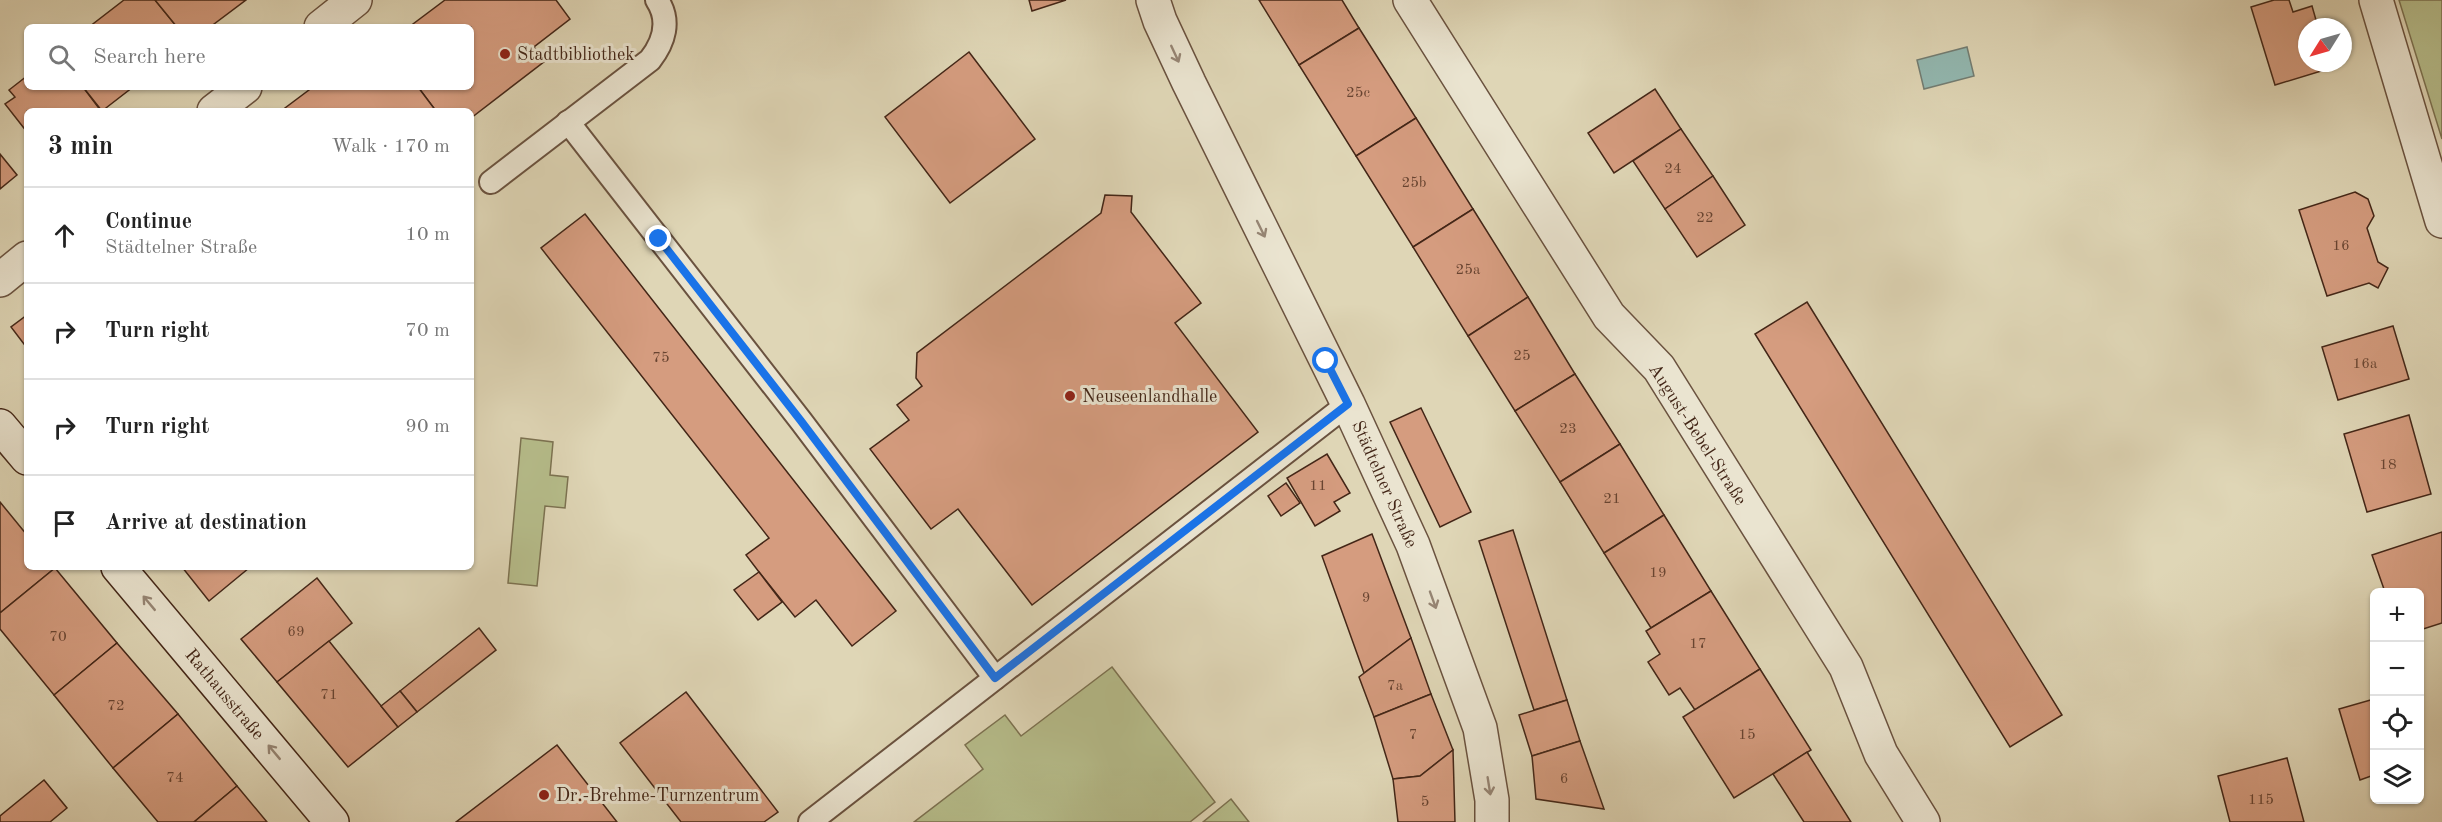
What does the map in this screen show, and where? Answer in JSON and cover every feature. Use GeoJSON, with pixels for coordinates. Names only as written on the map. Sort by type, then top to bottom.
{"type":"FeatureCollection","features":[{"type":"Feature","properties":{"kind":"street"},"geometry":{"type":"LineString","coordinates":[[325,24],[355,0]]}},
{"type":"Feature","properties":{"kind":"street","name":"Städtelner Straße"},"geometry":{"type":"LineString","coordinates":[[1153,0],[1160,21],[1189,83],[1348,404],[1413,545],[1480,728],[1492,800],[1492,822]]}},
{"type":"Feature","properties":{"kind":"street","name":"August-Bebel-Straße"},"geometry":{"type":"LineString","coordinates":[[1410,0],[1609,316],[1659,368],[1846,667],[1881,754],[1923,822]]}},
{"type":"Feature","properties":{"kind":"street"},"geometry":{"type":"LineString","coordinates":[[2376,0],[2442,221]]}},
{"type":"Feature","properties":{"kind":"street"},"geometry":{"type":"LineString","coordinates":[[218,108],[240,90]]}},
{"type":"Feature","properties":{"kind":"street"},"geometry":{"type":"LineString","coordinates":[[0,280],[24,260]]}},
{"type":"Feature","properties":{"kind":"street","name":"Rathausstraße"},"geometry":{"type":"LineString","coordinates":[[121,570],[332,822]]}},
{"type":"Feature","properties":{"kind":"lane"},"geometry":{"type":"LineString","coordinates":[[491,182],[650,60],[659,48],[664,35],[665,20],[657,0]]}},
{"type":"Feature","properties":{"kind":"lane"},"geometry":{"type":"LineString","coordinates":[[568,122],[801,421],[995,678]]}},
{"type":"Feature","properties":{"kind":"lane"},"geometry":{"type":"LineString","coordinates":[[810,822],[1348,404]]}},
{"type":"Feature","properties":{"kind":"green space"},"geometry":{"type":"Polygon","coordinates":[[[2399,0],[2442,0],[2442,139],[2399,0]]]}},
{"type":"Feature","properties":{"kind":"green space"},"geometry":{"type":"Polygon","coordinates":[[[521,438],[553,442],[550,475],[568,477],[565,508],[545,506],[537,586],[508,583],[521,438]]]}},
{"type":"Feature","properties":{"kind":"green space"},"geometry":{"type":"Polygon","coordinates":[[[1112,667],[1215,802],[1190,822],[914,822],[983,769],[965,745],[1005,715],[1021,736],[1112,667]]]}},
{"type":"Feature","properties":{"kind":"green space"},"geometry":{"type":"Polygon","coordinates":[[[1231,799],[1249,822],[1203,822],[1231,799]]]}},
{"type":"Feature","properties":{"kind":"water"},"geometry":{"type":"Polygon","coordinates":[[[1967,47],[1974,76],[1924,89],[1917,60],[1967,47]]]}},
{"type":"Feature","properties":{"kind":"building"},"geometry":{"type":"Polygon","coordinates":[[[124,0],[155,0],[175,24],[93,24],[124,0]]]}},
{"type":"Feature","properties":{"kind":"building"},"geometry":{"type":"Polygon","coordinates":[[[155,0],[246,0],[214,24],[175,24],[155,0]]]}},
{"type":"Feature","properties":{"kind":"building","name":"Stadtbibliothek"},"geometry":{"type":"Polygon","coordinates":[[[445,0],[556,0],[570,19],[534,47],[545,61],[474,116],[474,108],[434,108],[420,90],[474,90],[474,24],[413,24],[445,0]]]}},
{"type":"Feature","properties":{"kind":"building"},"geometry":{"type":"Polygon","coordinates":[[[1029,0],[1066,0],[1032,11],[1029,0]]]}},
{"type":"Feature","properties":{"kind":"building"},"geometry":{"type":"Polygon","coordinates":[[[1259,0],[1342,0],[1359,28],[1299,65],[1259,0]]]}},
{"type":"Feature","properties":{"kind":"building"},"geometry":{"type":"Polygon","coordinates":[[[2274,0],[2289,0],[2293,12],[2312,6],[2315,18],[2298,18],[2298,72],[2318,72],[2275,85],[2251,7],[2274,0]]]}},
{"type":"Feature","properties":{"kind":"building"},"geometry":{"type":"Polygon","coordinates":[[[1359,28],[1416,118],[1356,156],[1299,65],[1359,28]]]}},
{"type":"Feature","properties":{"kind":"building"},"geometry":{"type":"Polygon","coordinates":[[[969,52],[1035,139],[950,203],[885,117],[969,52]]]}},
{"type":"Feature","properties":{"kind":"building"},"geometry":{"type":"Polygon","coordinates":[[[24,78],[24,90],[85,90],[99,108],[24,108],[24,128],[5,104],[15,97],[9,90],[24,78]]]}},
{"type":"Feature","properties":{"kind":"building"},"geometry":{"type":"Polygon","coordinates":[[[1655,89],[1681,129],[1614,173],[1588,133],[1655,89]]]}},
{"type":"Feature","properties":{"kind":"building"},"geometry":{"type":"Polygon","coordinates":[[[85,90],[129,90],[106,108],[100,108],[85,90]]]}},
{"type":"Feature","properties":{"kind":"building"},"geometry":{"type":"Polygon","coordinates":[[[309,90],[420,90],[434,108],[285,108],[309,90]]]}},
{"type":"Feature","properties":{"kind":"building"},"geometry":{"type":"Polygon","coordinates":[[[1416,118],[1473,209],[1413,247],[1356,156],[1416,118]]]}},
{"type":"Feature","properties":{"kind":"building"},"geometry":{"type":"Polygon","coordinates":[[[1681,129],[1713,176],[1665,209],[1633,161],[1681,129]]]}},
{"type":"Feature","properties":{"kind":"building"},"geometry":{"type":"Polygon","coordinates":[[[0,154],[17,175],[0,189],[0,154]]]}},
{"type":"Feature","properties":{"kind":"building"},"geometry":{"type":"Polygon","coordinates":[[[1713,176],[1745,225],[1697,257],[1665,209],[1713,176]]]}},
{"type":"Feature","properties":{"kind":"building"},"geometry":{"type":"Polygon","coordinates":[[[2355,192],[2368,199],[2374,216],[2367,228],[2378,262],[2388,268],[2378,288],[2369,283],[2327,296],[2299,210],[2355,192]]]}},
{"type":"Feature","properties":{"kind":"building","name":"Neuseenlandhalle"},"geometry":{"type":"Polygon","coordinates":[[[1105,195],[1132,196],[1131,212],[1201,303],[1175,323],[1258,432],[1032,605],[958,509],[931,529],[870,449],[909,420],[897,405],[922,386],[916,378],[917,353],[1101,213],[1105,195]]]}},
{"type":"Feature","properties":{"kind":"building"},"geometry":{"type":"Polygon","coordinates":[[[1473,209],[1528,297],[1468,336],[1413,247],[1473,209]]]}},
{"type":"Feature","properties":{"kind":"building"},"geometry":{"type":"Polygon","coordinates":[[[585,214],[896,611],[852,646],[816,600],[795,617],[759,572],[746,555],[769,538],[541,248],[585,214]]]}},
{"type":"Feature","properties":{"kind":"building"},"geometry":{"type":"Polygon","coordinates":[[[1528,297],[1575,374],[1515,411],[1468,336],[1528,297]]]}},
{"type":"Feature","properties":{"kind":"building"},"geometry":{"type":"Polygon","coordinates":[[[1807,302],[2062,715],[2010,747],[1755,334],[1807,302]]]}},
{"type":"Feature","properties":{"kind":"building"},"geometry":{"type":"Polygon","coordinates":[[[24,317],[24,344],[11,327],[24,317]]]}},
{"type":"Feature","properties":{"kind":"building"},"geometry":{"type":"Polygon","coordinates":[[[2393,326],[2409,379],[2338,400],[2322,347],[2393,326]]]}},
{"type":"Feature","properties":{"kind":"building"},"geometry":{"type":"Polygon","coordinates":[[[1575,374],[1620,444],[1560,482],[1515,411],[1575,374]]]}},
{"type":"Feature","properties":{"kind":"building"},"geometry":{"type":"Polygon","coordinates":[[[1421,408],[1471,512],[1440,527],[1390,422],[1421,408]]]}},
{"type":"Feature","properties":{"kind":"building"},"geometry":{"type":"Polygon","coordinates":[[[2409,415],[2431,494],[2367,512],[2344,434],[2409,415]]]}},
{"type":"Feature","properties":{"kind":"building"},"geometry":{"type":"Polygon","coordinates":[[[1620,444],[1664,515],[1604,553],[1560,482],[1620,444]]]}},
{"type":"Feature","properties":{"kind":"building"},"geometry":{"type":"Polygon","coordinates":[[[1327,454],[1350,493],[1334,502],[1340,511],[1315,526],[1287,478],[1327,454]]]}},
{"type":"Feature","properties":{"kind":"building"},"geometry":{"type":"Polygon","coordinates":[[[1286,483],[1300,503],[1281,516],[1268,496],[1286,483]]]}},
{"type":"Feature","properties":{"kind":"building"},"geometry":{"type":"Polygon","coordinates":[[[0,502],[24,531],[24,570],[53,570],[0,613],[0,502]]]}},
{"type":"Feature","properties":{"kind":"building"},"geometry":{"type":"Polygon","coordinates":[[[1664,515],[1711,591],[1651,628],[1604,553],[1664,515]]]}},
{"type":"Feature","properties":{"kind":"building"},"geometry":{"type":"Polygon","coordinates":[[[1513,530],[1567,700],[1534,710],[1479,541],[1513,530]]]}},
{"type":"Feature","properties":{"kind":"building"},"geometry":{"type":"Polygon","coordinates":[[[2442,532],[2442,623],[2424,629],[2424,588],[2384,588],[2372,555],[2442,532]]]}},
{"type":"Feature","properties":{"kind":"building"},"geometry":{"type":"Polygon","coordinates":[[[1372,534],[1411,638],[1364,673],[1322,556],[1372,534]]]}},
{"type":"Feature","properties":{"kind":"building"},"geometry":{"type":"Polygon","coordinates":[[[53,570],[57,570],[117,643],[54,695],[0,629],[0,613],[53,570]]]}},
{"type":"Feature","properties":{"kind":"building"},"geometry":{"type":"Polygon","coordinates":[[[184,570],[247,570],[209,601],[184,570]]]}},
{"type":"Feature","properties":{"kind":"building"},"geometry":{"type":"Polygon","coordinates":[[[759,572],[782,602],[758,620],[734,590],[759,572]]]}},
{"type":"Feature","properties":{"kind":"building"},"geometry":{"type":"Polygon","coordinates":[[[317,578],[352,623],[277,682],[241,639],[317,578]]]}},
{"type":"Feature","properties":{"kind":"building"},"geometry":{"type":"Polygon","coordinates":[[[1711,591],[1760,669],[1695,710],[1680,688],[1669,695],[1648,662],[1660,654],[1646,631],[1711,591]]]}},
{"type":"Feature","properties":{"kind":"building"},"geometry":{"type":"Polygon","coordinates":[[[479,628],[496,650],[417,712],[400,691],[479,628]]]}},
{"type":"Feature","properties":{"kind":"building"},"geometry":{"type":"Polygon","coordinates":[[[1411,638],[1431,694],[1374,717],[1359,677],[1411,638]]]}},
{"type":"Feature","properties":{"kind":"building"},"geometry":{"type":"Polygon","coordinates":[[[329,641],[398,727],[348,767],[277,682],[329,641]]]}},
{"type":"Feature","properties":{"kind":"building"},"geometry":{"type":"Polygon","coordinates":[[[117,643],[178,714],[113,768],[54,695],[117,643]]]}},
{"type":"Feature","properties":{"kind":"building"},"geometry":{"type":"Polygon","coordinates":[[[1760,669],[1811,750],[1734,798],[1683,717],[1760,669]]]}},
{"type":"Feature","properties":{"kind":"building"},"geometry":{"type":"Polygon","coordinates":[[[400,691],[417,712],[398,727],[381,706],[400,691]]]}},
{"type":"Feature","properties":{"kind":"building"},"geometry":{"type":"Polygon","coordinates":[[[686,692],[778,812],[764,822],[681,822],[620,743],[686,692]]]}},
{"type":"Feature","properties":{"kind":"building"},"geometry":{"type":"Polygon","coordinates":[[[1431,694],[1453,750],[1420,776],[1393,779],[1374,717],[1431,694]]]}},
{"type":"Feature","properties":{"kind":"building"},"geometry":{"type":"Polygon","coordinates":[[[1567,700],[1580,741],[1532,756],[1519,715],[1567,700]]]}},
{"type":"Feature","properties":{"kind":"building"},"geometry":{"type":"Polygon","coordinates":[[[2370,700],[2370,776],[2360,780],[2339,709],[2370,700]]]}},
{"type":"Feature","properties":{"kind":"building"},"geometry":{"type":"Polygon","coordinates":[[[178,714],[237,786],[194,822],[158,822],[113,768],[178,714]]]}},
{"type":"Feature","properties":{"kind":"building"},"geometry":{"type":"Polygon","coordinates":[[[1580,741],[1604,809],[1536,799],[1532,756],[1580,741]]]}},
{"type":"Feature","properties":{"kind":"building","name":"Dr.-Brehme-Turnzentrum"},"geometry":{"type":"Polygon","coordinates":[[[557,745],[617,822],[456,822],[557,745]]]}},
{"type":"Feature","properties":{"kind":"building"},"geometry":{"type":"Polygon","coordinates":[[[1453,750],[1455,822],[1398,822],[1393,779],[1420,776],[1453,750]]]}},
{"type":"Feature","properties":{"kind":"building"},"geometry":{"type":"Polygon","coordinates":[[[1807,752],[1851,822],[1804,822],[1773,774],[1807,752]]]}},
{"type":"Feature","properties":{"kind":"building"},"geometry":{"type":"Polygon","coordinates":[[[2287,758],[2304,822],[2230,822],[2218,776],[2287,758]]]}},
{"type":"Feature","properties":{"kind":"building"},"geometry":{"type":"Polygon","coordinates":[[[44,780],[67,808],[50,822],[0,822],[0,816],[44,780]]]}},
{"type":"Feature","properties":{"kind":"building"},"geometry":{"type":"Polygon","coordinates":[[[237,786],[267,822],[194,822],[237,786]]]}},
{"type":"Feature","properties":{"kind":"place","name":"Stadtbibliothek"},"geometry":{"type":"Point","coordinates":[505,54]}},
{"type":"Feature","properties":{"kind":"place","name":"Neuseenlandhalle"},"geometry":{"type":"Point","coordinates":[1070,396]}},
{"type":"Feature","properties":{"kind":"place","name":"Dr.-Brehme-Turnzentrum"},"geometry":{"type":"Point","coordinates":[544,795]}},
{"type":"Feature","properties":{"kind":"route"},"geometry":{"type":"LineString","coordinates":[[659,239],[801,421],[995,678],[1348,404],[1326,361]]}}]}
